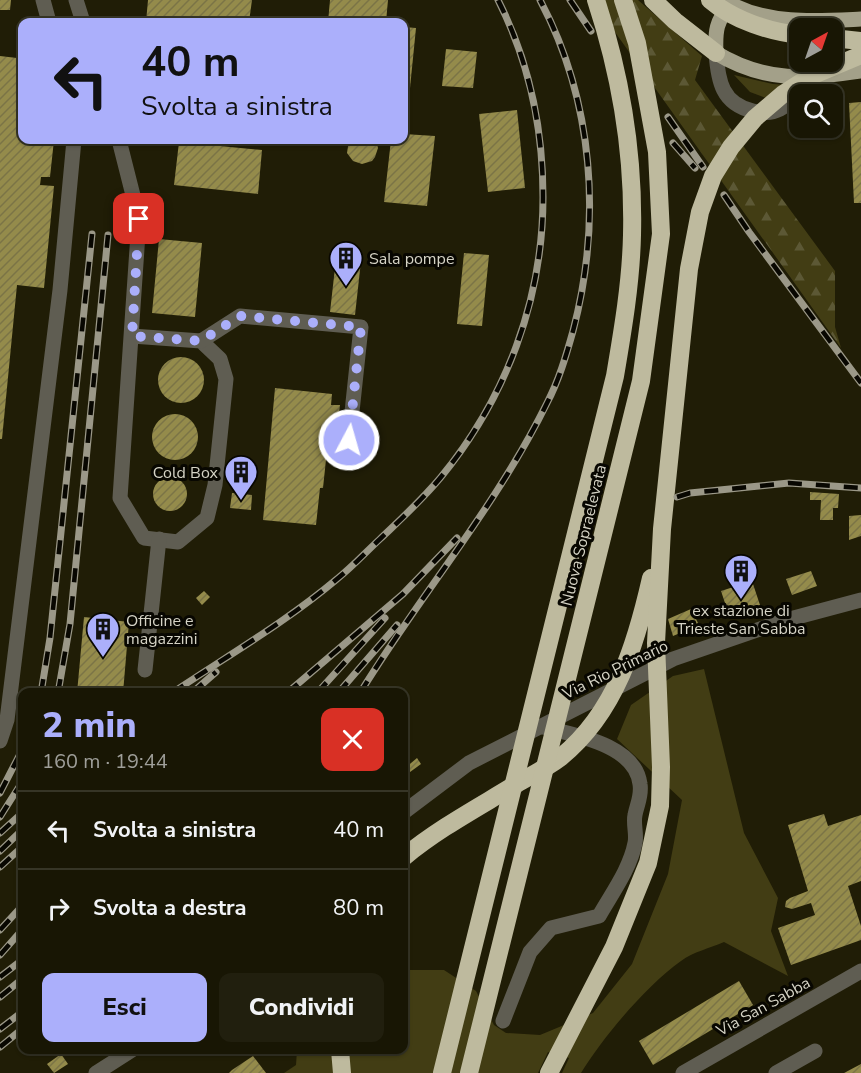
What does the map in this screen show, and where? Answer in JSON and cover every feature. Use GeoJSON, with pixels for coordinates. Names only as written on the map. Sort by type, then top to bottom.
{"type":"FeatureCollection","features":[{"type":"Feature","properties":{"kind":"highway","name":"Nuova Sopraelevata"},"geometry":{"type":"LineString","coordinates":[[442,1073],[615,376],[626,314],[632,236],[630,153],[610,42],[596,0]]}},
{"type":"Feature","properties":{"kind":"highway","name":"Nuova Sopraelevata"},"geometry":{"type":"LineString","coordinates":[[469,1073],[641,381],[652,310],[661,234],[657,152],[637,43],[623,0]]}},
{"type":"Feature","properties":{"kind":"highway"},"geometry":{"type":"LineString","coordinates":[[653,0],[675,21],[716,53]]}},
{"type":"Feature","properties":{"kind":"highway"},"geometry":{"type":"LineString","coordinates":[[710,0],[718,7],[740,18],[789,34]]}},
{"type":"Feature","properties":{"kind":"highway"},"geometry":{"type":"LineString","coordinates":[[843,39],[861,41]]}},
{"type":"Feature","properties":{"kind":"highway"},"geometry":{"type":"LineString","coordinates":[[549,1073],[614,947],[648,863],[660,806],[661,767],[656,643],[662,529],[689,269],[700,212],[713,176],[731,147],[755,118],[783,94],[811,76],[861,55]]}},
{"type":"Feature","properties":{"kind":"highway"},"geometry":{"type":"LineString","coordinates":[[408,854],[427,838],[560,758],[582,738],[601,715],[618,683],[640,626],[662,529]]}},
{"type":"Feature","properties":{"kind":"highway"},"geometry":{"type":"LineString","coordinates":[[340,1054],[342,1073]]}},
{"type":"Feature","properties":{"kind":"main road"},"geometry":{"type":"LineString","coordinates":[[861,19],[803,21],[750,12],[729,2],[716,27],[716,53],[735,65],[754,71],[798,78],[861,71]]}},
{"type":"Feature","properties":{"kind":"street"},"geometry":{"type":"LineString","coordinates":[[43,0],[48,18]]}},
{"type":"Feature","properties":{"kind":"street"},"geometry":{"type":"LineString","coordinates":[[76,0],[82,18]]}},
{"type":"Feature","properties":{"kind":"street"},"geometry":{"type":"LineString","coordinates":[[716,53],[718,77],[732,104],[750,110],[767,113],[781,109],[820,77]]}},
{"type":"Feature","properties":{"kind":"street"},"geometry":{"type":"LineString","coordinates":[[0,741],[7,720],[60,290],[74,144]]}},
{"type":"Feature","properties":{"kind":"street"},"geometry":{"type":"LineString","coordinates":[[120,144],[139,219],[120,498],[144,537],[178,542],[207,518],[215,485],[226,380],[220,359],[201,341]]}},
{"type":"Feature","properties":{"kind":"street"},"geometry":{"type":"LineString","coordinates":[[132,336],[201,341],[240,316],[361,327],[349,440],[343,446],[334,446]]}},
{"type":"Feature","properties":{"kind":"street"},"geometry":{"type":"LineString","coordinates":[[144,670],[159,539]]}},
{"type":"Feature","properties":{"kind":"street","name":"Via Rio Primario"},"geometry":{"type":"LineString","coordinates":[[408,809],[469,763],[674,659],[786,620],[861,600]]}},
{"type":"Feature","properties":{"kind":"street"},"geometry":{"type":"LineString","coordinates":[[503,1021],[530,952],[551,928],[598,916],[632,858],[636,839],[634,817],[640,799],[640,782],[633,768],[619,753],[597,741],[538,726]]}},
{"type":"Feature","properties":{"kind":"street","name":"Via San Sabba"},"geometry":{"type":"LineString","coordinates":[[683,1073],[861,971]]}},
{"type":"Feature","properties":{"kind":"street"},"geometry":{"type":"LineString","coordinates":[[776,1073],[815,1051]]}},
{"type":"Feature","properties":{"kind":"street"},"geometry":{"type":"LineString","coordinates":[[96,1073],[126,1054]]}},
{"type":"Feature","properties":{"kind":"green space"},"geometry":{"type":"Polygon","coordinates":[[[592,0],[638,0],[702,56],[695,80],[835,271],[835,327],[841,348],[592,0]]]}},
{"type":"Feature","properties":{"kind":"green space"},"geometry":{"type":"Polygon","coordinates":[[[734,75],[789,85],[789,90],[766,98],[750,92],[734,75]]]}},
{"type":"Feature","properties":{"kind":"green space"},"geometry":{"type":"Polygon","coordinates":[[[704,669],[744,833],[778,898],[771,931],[788,976],[724,942],[691,955],[668,971],[640,997],[613,1028],[581,1073],[562,1073],[569,1058],[548,1052],[538,1073],[284,1073],[296,1065],[297,1054],[408,1054],[408,970],[444,970],[476,991],[494,1025],[506,1033],[540,1035],[593,1013],[632,964],[668,874],[682,800],[617,739],[631,705],[673,676],[704,669]]]}},
{"type":"Feature","properties":{"kind":"building"},"geometry":{"type":"Polygon","coordinates":[[[0,0],[11,0],[10,10],[0,10],[0,0]]]}},
{"type":"Feature","properties":{"kind":"building"},"geometry":{"type":"Polygon","coordinates":[[[148,0],[252,0],[250,18],[146,18],[148,0]]]}},
{"type":"Feature","properties":{"kind":"building"},"geometry":{"type":"Polygon","coordinates":[[[330,0],[388,0],[386,18],[328,18],[330,0]]]}},
{"type":"Feature","properties":{"kind":"building"},"geometry":{"type":"Polygon","coordinates":[[[408,27],[416,28],[408,98],[408,27]]]}},
{"type":"Feature","properties":{"kind":"building"},"geometry":{"type":"Polygon","coordinates":[[[446,49],[477,52],[473,88],[442,86],[446,49]]]}},
{"type":"Feature","properties":{"kind":"building"},"geometry":{"type":"Polygon","coordinates":[[[17,54],[18,144],[54,144],[50,177],[41,177],[40,185],[54,186],[44,288],[17,285],[2,439],[0,439],[0,56],[17,58],[17,54]]]}},
{"type":"Feature","properties":{"kind":"building"},"geometry":{"type":"Polygon","coordinates":[[[861,102],[861,203],[854,203],[849,103],[861,102]]]}},
{"type":"Feature","properties":{"kind":"building"},"geometry":{"type":"Polygon","coordinates":[[[517,110],[525,188],[488,192],[479,114],[517,110]]]}},
{"type":"Feature","properties":{"kind":"building"},"geometry":{"type":"Polygon","coordinates":[[[408,134],[435,136],[427,206],[384,202],[391,144],[408,144],[408,134]]]}},
{"type":"Feature","properties":{"kind":"building"},"geometry":{"type":"Polygon","coordinates":[[[179,144],[262,150],[258,194],[174,185],[179,144]]]}},
{"type":"Feature","properties":{"kind":"building"},"geometry":{"type":"Polygon","coordinates":[[[348,144],[377,144],[378,148],[372,161],[362,164],[353,161],[347,153],[348,144]]]}},
{"type":"Feature","properties":{"kind":"building"},"geometry":{"type":"Polygon","coordinates":[[[159,239],[202,243],[195,317],[152,313],[159,239]]]}},
{"type":"Feature","properties":{"kind":"building"},"geometry":{"type":"Polygon","coordinates":[[[464,253],[489,255],[482,326],[457,324],[464,253]]]}},
{"type":"Feature","properties":{"kind":"building","name":"Sala pompe"},"geometry":{"type":"Polygon","coordinates":[[[336,259],[361,261],[355,315],[330,312],[336,259]]]}},
{"type":"Feature","properties":{"kind":"building"},"geometry":{"type":"Polygon","coordinates":[[[181,357],[197,364],[204,380],[197,396],[181,403],[165,396],[158,380],[165,364],[181,357]]]}},
{"type":"Feature","properties":{"kind":"building"},"geometry":{"type":"Polygon","coordinates":[[[275,388],[332,394],[331,405],[340,405],[338,422],[330,422],[323,488],[320,488],[316,525],[263,520],[275,388]]]}},
{"type":"Feature","properties":{"kind":"building"},"geometry":{"type":"Polygon","coordinates":[[[175,414],[191,421],[198,437],[191,453],[175,460],[159,453],[152,437],[159,421],[175,414]]]}},
{"type":"Feature","properties":{"kind":"building"},"geometry":{"type":"Polygon","coordinates":[[[170,477],[182,482],[187,494],[182,506],[170,511],[158,506],[153,494],[158,482],[170,477]]]}},
{"type":"Feature","properties":{"kind":"building"},"geometry":{"type":"Polygon","coordinates":[[[810,492],[839,494],[838,508],[833,508],[833,520],[820,520],[821,500],[810,500],[810,492]]]}},
{"type":"Feature","properties":{"kind":"building","name":"Cold Box"},"geometry":{"type":"Polygon","coordinates":[[[232,493],[252,495],[251,510],[230,508],[232,493]]]}},
{"type":"Feature","properties":{"kind":"building"},"geometry":{"type":"Polygon","coordinates":[[[861,515],[861,536],[849,540],[849,516],[861,515]]]}},
{"type":"Feature","properties":{"kind":"building"},"geometry":{"type":"Polygon","coordinates":[[[811,571],[817,586],[792,595],[786,579],[811,571]]]}},
{"type":"Feature","properties":{"kind":"building","name":"ex stazione di Trieste San Sabba"},"geometry":{"type":"Polygon","coordinates":[[[752,581],[761,608],[730,618],[721,591],[752,581]]]}},
{"type":"Feature","properties":{"kind":"building"},"geometry":{"type":"Polygon","coordinates":[[[204,591],[210,597],[202,605],[196,598],[204,591]]]}},
{"type":"Feature","properties":{"kind":"building"},"geometry":{"type":"Polygon","coordinates":[[[691,609],[699,625],[673,636],[668,619],[691,609]]]}},
{"type":"Feature","properties":{"kind":"building","name":"Officine e magazzini"},"geometry":{"type":"Polygon","coordinates":[[[84,617],[129,622],[123,688],[77,688],[84,617]]]}},
{"type":"Feature","properties":{"kind":"building"},"geometry":{"type":"Polygon","coordinates":[[[417,758],[421,764],[408,774],[408,766],[417,758]]]}},
{"type":"Feature","properties":{"kind":"building"},"geometry":{"type":"Polygon","coordinates":[[[824,814],[828,826],[861,815],[861,881],[848,886],[861,926],[861,940],[791,965],[778,928],[815,915],[811,903],[792,909],[785,907],[786,901],[790,898],[808,891],[788,825],[824,814]]]}},
{"type":"Feature","properties":{"kind":"building"},"geometry":{"type":"Polygon","coordinates":[[[739,981],[753,1005],[653,1065],[639,1041],[739,981]]]}},
{"type":"Feature","properties":{"kind":"building"},"geometry":{"type":"Polygon","coordinates":[[[61,1054],[68,1064],[54,1073],[47,1064],[61,1054]]]}},
{"type":"Feature","properties":{"kind":"building"},"geometry":{"type":"Polygon","coordinates":[[[253,1056],[266,1073],[229,1073],[232,1070],[253,1056]]]}},
{"type":"Feature","properties":{"kind":"building"},"geometry":{"type":"Polygon","coordinates":[[[861,1064],[861,1073],[844,1073],[861,1064]]]}},
{"type":"Feature","properties":{"kind":"railway"},"geometry":{"type":"LineString","coordinates":[[180,688],[297,610],[354,564],[441,477],[464,447],[502,381],[528,310],[536,273],[543,197],[540,146],[532,96],[518,47],[498,0]]}},
{"type":"Feature","properties":{"kind":"railway"},"geometry":{"type":"LineString","coordinates":[[363,688],[481,515],[527,441],[555,386],[573,331],[588,247],[590,205],[588,162],[582,121],[572,79],[558,39],[540,0]]}},
{"type":"Feature","properties":{"kind":"railway"},"geometry":{"type":"LineString","coordinates":[[570,0],[591,31]]}},
{"type":"Feature","properties":{"kind":"railway"},"geometry":{"type":"LineString","coordinates":[[668,117],[703,167]]}},
{"type":"Feature","properties":{"kind":"railway"},"geometry":{"type":"LineString","coordinates":[[673,143],[695,168]]}},
{"type":"Feature","properties":{"kind":"railway"},"geometry":{"type":"LineString","coordinates":[[724,195],[861,383]]}},
{"type":"Feature","properties":{"kind":"railway"},"geometry":{"type":"LineString","coordinates":[[42,688],[50,638],[92,234]]}},
{"type":"Feature","properties":{"kind":"railway"},"geometry":{"type":"LineString","coordinates":[[59,688],[70,624],[108,235]]}},
{"type":"Feature","properties":{"kind":"railway"},"geometry":{"type":"LineString","coordinates":[[677,497],[690,493],[789,483],[861,488]]}},
{"type":"Feature","properties":{"kind":"railway"},"geometry":{"type":"LineString","coordinates":[[293,688],[403,594],[457,538]]}},
{"type":"Feature","properties":{"kind":"railway"},"geometry":{"type":"LineString","coordinates":[[322,688],[385,618]]}},
{"type":"Feature","properties":{"kind":"railway"},"geometry":{"type":"LineString","coordinates":[[342,688],[397,625]]}},
{"type":"Feature","properties":{"kind":"railway"},"geometry":{"type":"LineString","coordinates":[[198,688],[216,672]]}},
{"type":"Feature","properties":{"kind":"railway"},"geometry":{"type":"LineString","coordinates":[[0,793],[18,758]]}},
{"type":"Feature","properties":{"kind":"railway"},"geometry":{"type":"LineString","coordinates":[[0,817],[18,788]]}},
{"type":"Feature","properties":{"kind":"railway"},"geometry":{"type":"LineString","coordinates":[[0,833],[18,817]]}},
{"type":"Feature","properties":{"kind":"railway"},"geometry":{"type":"LineString","coordinates":[[0,851],[18,834]]}},
{"type":"Feature","properties":{"kind":"railway"},"geometry":{"type":"LineString","coordinates":[[0,867],[18,851]]}},
{"type":"Feature","properties":{"kind":"railway"},"geometry":{"type":"LineString","coordinates":[[0,930],[18,910]]}},
{"type":"Feature","properties":{"kind":"railway"},"geometry":{"type":"LineString","coordinates":[[0,955],[18,935]]}},
{"type":"Feature","properties":{"kind":"railway"},"geometry":{"type":"LineString","coordinates":[[0,977],[18,963]]}},
{"type":"Feature","properties":{"kind":"railway"},"geometry":{"type":"LineString","coordinates":[[0,997],[18,982]]}},
{"type":"Feature","properties":{"kind":"railway"},"geometry":{"type":"LineString","coordinates":[[0,1029],[18,1015]]}},
{"type":"Feature","properties":{"kind":"railway"},"geometry":{"type":"LineString","coordinates":[[0,1047],[18,1032]]}},
{"type":"Feature","properties":{"kind":"place","name":"Sala pompe"},"geometry":{"type":"Point","coordinates":[346,287]}},
{"type":"Feature","properties":{"kind":"place","name":"Cold Box"},"geometry":{"type":"Point","coordinates":[241,501]}},
{"type":"Feature","properties":{"kind":"place","name":"ex stazione di Trieste San Sabba"},"geometry":{"type":"Point","coordinates":[741,600]}},
{"type":"Feature","properties":{"kind":"place","name":"Officine e magazzini"},"geometry":{"type":"Point","coordinates":[103,658]}},
{"type":"Feature","properties":{"kind":"route"},"geometry":{"type":"LineString","coordinates":[[139,219],[132,336],[201,341],[240,316],[361,327],[349,440]]}}]}
